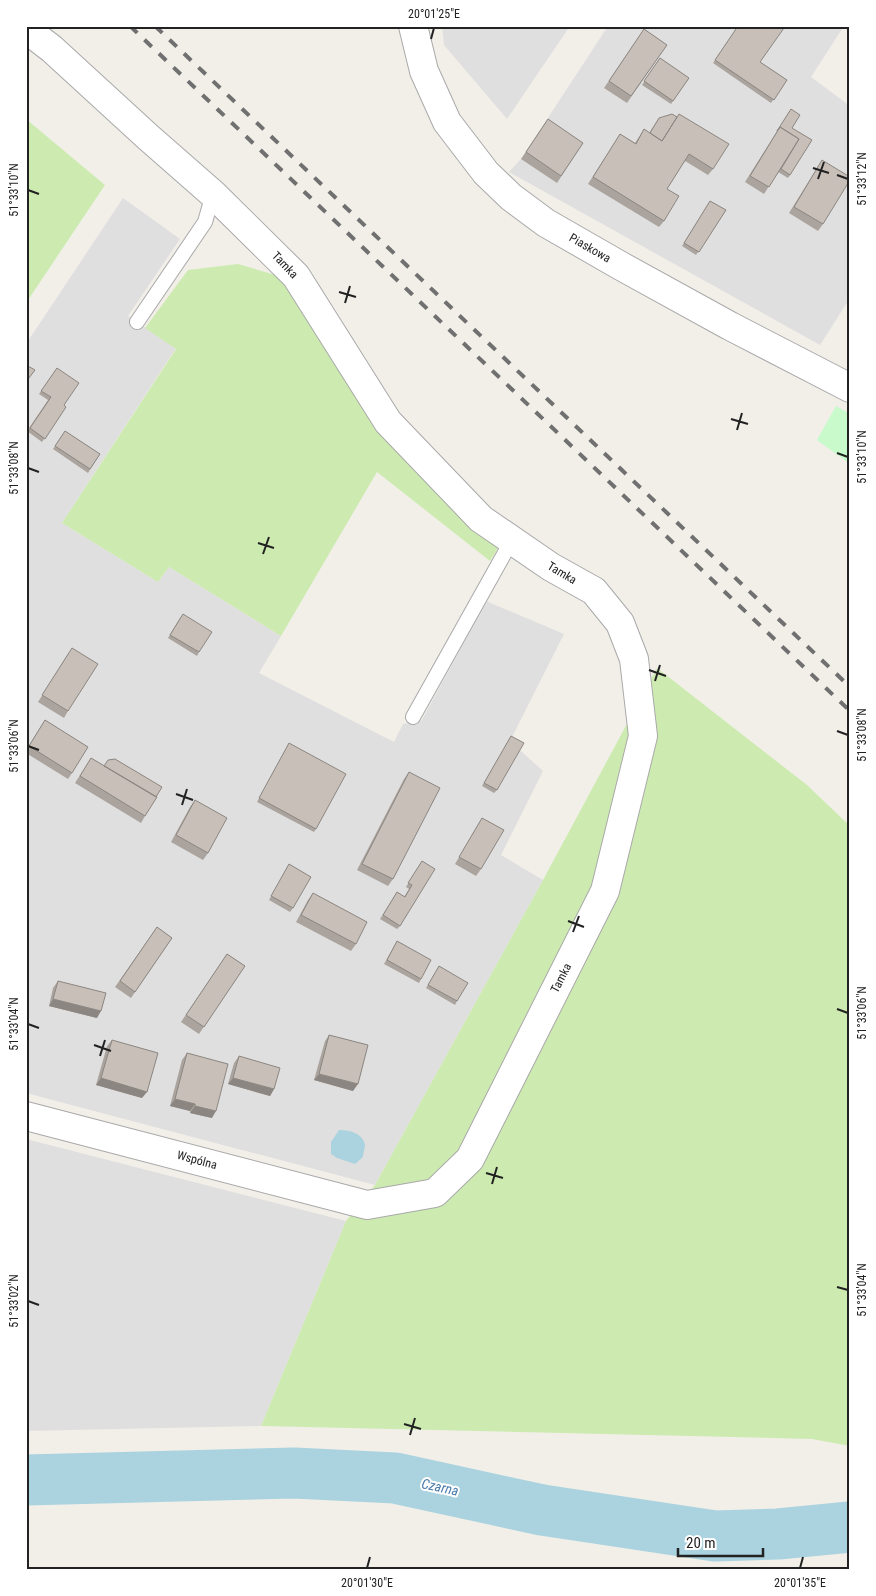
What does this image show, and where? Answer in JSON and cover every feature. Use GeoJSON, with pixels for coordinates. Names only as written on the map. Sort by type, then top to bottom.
{"type":"FeatureCollection","features":[{"type":"Feature","properties":{"kind":"street","name":"Piaskowa"},"geometry":{"type":"LineString","coordinates":[[413,26],[424,71],[447,122],[486,173],[511,197],[546,223],[621,266],[730,326],[850,388]]}},
{"type":"Feature","properties":{"kind":"street","name":"Tamka"},"geometry":{"type":"LineString","coordinates":[[26,29],[52,49],[213,194],[296,276],[388,422],[481,519],[551,567],[594,591],[620,623],[634,659],[643,736],[605,891],[470,1159],[435,1193],[367,1204]]}},
{"type":"Feature","properties":{"kind":"street","name":"Wspólna"},"geometry":{"type":"LineString","coordinates":[[26,1116],[367,1204]]}},
{"type":"Feature","properties":{"kind":"lane"},"geometry":{"type":"LineString","coordinates":[[137,322],[206,222],[213,194]]}},
{"type":"Feature","properties":{"kind":"lane"},"geometry":{"type":"LineString","coordinates":[[413,717],[512,540]]}},
{"type":"Feature","properties":{"kind":"shaded area"},"geometry":{"type":"Polygon","coordinates":[[[442,26],[570,26],[507,119],[444,45],[442,26]]]}},
{"type":"Feature","properties":{"kind":"shaded area"},"geometry":{"type":"Polygon","coordinates":[[[608,26],[844,26],[811,77],[850,106],[850,298],[820,345],[509,172],[521,159],[608,26]]]}},
{"type":"Feature","properties":{"kind":"shaded area"},"geometry":{"type":"Polygon","coordinates":[[[123,198],[180,239],[128,316],[176,348],[62,523],[158,582],[169,567],[281,636],[259,673],[394,742],[403,724],[422,720],[486,601],[564,634],[510,741],[543,771],[501,855],[543,880],[375,1185],[26,1093],[26,344],[123,198]]]}},
{"type":"Feature","properties":{"kind":"shaded area"},"geometry":{"type":"Polygon","coordinates":[[[26,1139],[346,1221],[261,1426],[26,1431],[26,1139]]]}},
{"type":"Feature","properties":{"kind":"green space"},"geometry":{"type":"Polygon","coordinates":[[[26,119],[105,185],[26,303],[26,119]]]}},
{"type":"Feature","properties":{"kind":"green space"},"geometry":{"type":"Polygon","coordinates":[[[238,264],[292,280],[501,543],[490,561],[377,472],[281,636],[169,567],[158,582],[62,523],[176,349],[145,328],[188,270],[238,264]]]}},
{"type":"Feature","properties":{"kind":"green space"},"geometry":{"type":"Polygon","coordinates":[[[836,406],[850,414],[850,464],[817,440],[836,406]]]}},
{"type":"Feature","properties":{"kind":"green space"},"geometry":{"type":"Polygon","coordinates":[[[657,668],[807,785],[850,826],[850,1446],[812,1439],[261,1426],[346,1221],[375,1185],[657,668]]]}},
{"type":"Feature","properties":{"kind":"water"},"geometry":{"type":"Polygon","coordinates":[[[339,1130],[355,1133],[364,1141],[363,1157],[355,1164],[331,1154],[331,1142],[339,1130]]]}},
{"type":"Feature","properties":{"kind":"building"},"geometry":{"type":"Polygon","coordinates":[[[738,26],[781,26],[784,28],[760,62],[787,80],[774,100],[715,60],[738,26]]]}},
{"type":"Feature","properties":{"kind":"building"},"geometry":{"type":"Polygon","coordinates":[[[644,29],[667,45],[631,96],[609,81],[644,29]]]}},
{"type":"Feature","properties":{"kind":"building"},"geometry":{"type":"Polygon","coordinates":[[[660,58],[689,78],[673,101],[644,81],[660,58]]]}},
{"type":"Feature","properties":{"kind":"building"},"geometry":{"type":"Polygon","coordinates":[[[791,109],[800,115],[792,128],[812,140],[790,175],[781,169],[799,139],[780,127],[777,131],[791,109]]]}},
{"type":"Feature","properties":{"kind":"building"},"geometry":{"type":"Polygon","coordinates":[[[672,114],[677,117],[662,141],[650,133],[659,118],[672,114]]]}},
{"type":"Feature","properties":{"kind":"building"},"geometry":{"type":"Polygon","coordinates":[[[679,114],[729,144],[713,169],[689,154],[667,189],[679,196],[664,221],[593,177],[620,134],[636,144],[644,129],[662,141],[679,114]]]}},
{"type":"Feature","properties":{"kind":"building"},"geometry":{"type":"Polygon","coordinates":[[[548,119],[583,143],[561,176],[526,152],[548,119]]]}},
{"type":"Feature","properties":{"kind":"building"},"geometry":{"type":"Polygon","coordinates":[[[780,127],[799,139],[769,187],[750,176],[780,127]]]}},
{"type":"Feature","properties":{"kind":"building"},"geometry":{"type":"Polygon","coordinates":[[[822,160],[850,177],[823,224],[794,207],[822,160]]]}},
{"type":"Feature","properties":{"kind":"building"},"geometry":{"type":"Polygon","coordinates":[[[710,201],[726,210],[699,252],[684,243],[710,201]]]}},
{"type":"Feature","properties":{"kind":"building"},"geometry":{"type":"Polygon","coordinates":[[[26,365],[35,370],[26,382],[26,365]]]}},
{"type":"Feature","properties":{"kind":"building"},"geometry":{"type":"Polygon","coordinates":[[[57,368],[79,383],[45,439],[30,428],[51,397],[41,391],[57,368]]]}},
{"type":"Feature","properties":{"kind":"building"},"geometry":{"type":"Polygon","coordinates":[[[65,431],[100,454],[90,469],[55,446],[65,431]]]}},
{"type":"Feature","properties":{"kind":"building"},"geometry":{"type":"Polygon","coordinates":[[[183,614],[212,632],[199,652],[170,635],[183,614]]]}},
{"type":"Feature","properties":{"kind":"building"},"geometry":{"type":"Polygon","coordinates":[[[72,648],[98,664],[68,711],[42,695],[72,648]]]}},
{"type":"Feature","properties":{"kind":"building"},"geometry":{"type":"Polygon","coordinates":[[[45,720],[88,747],[72,773],[29,746],[45,720]]]}},
{"type":"Feature","properties":{"kind":"building"},"geometry":{"type":"Polygon","coordinates":[[[511,736],[524,743],[497,790],[484,783],[511,736]]]}},
{"type":"Feature","properties":{"kind":"building"},"geometry":{"type":"Polygon","coordinates":[[[289,743],[346,774],[316,829],[259,798],[289,743]]]}},
{"type":"Feature","properties":{"kind":"building"},"geometry":{"type":"Polygon","coordinates":[[[91,758],[157,797],[145,816],[80,776],[91,758]]]}},
{"type":"Feature","properties":{"kind":"building"},"geometry":{"type":"Polygon","coordinates":[[[115,759],[162,787],[156,797],[104,766],[108,760],[115,759]]]}},
{"type":"Feature","properties":{"kind":"building"},"geometry":{"type":"Polygon","coordinates":[[[409,772],[440,788],[393,879],[362,864],[409,772]]]}},
{"type":"Feature","properties":{"kind":"building"},"geometry":{"type":"Polygon","coordinates":[[[195,800],[227,818],[208,853],[176,835],[195,800]]]}},
{"type":"Feature","properties":{"kind":"building"},"geometry":{"type":"Polygon","coordinates":[[[482,818],[504,830],[481,869],[459,857],[482,818]]]}},
{"type":"Feature","properties":{"kind":"building"},"geometry":{"type":"Polygon","coordinates":[[[422,861],[435,869],[400,926],[383,915],[397,892],[405,897],[412,885],[408,883],[422,861]]]}},
{"type":"Feature","properties":{"kind":"building"},"geometry":{"type":"Polygon","coordinates":[[[289,864],[311,877],[293,908],[271,896],[289,864]]]}},
{"type":"Feature","properties":{"kind":"building"},"geometry":{"type":"Polygon","coordinates":[[[313,893],[367,922],[356,944],[301,915],[313,893]]]}},
{"type":"Feature","properties":{"kind":"building"},"geometry":{"type":"Polygon","coordinates":[[[157,927],[172,938],[135,992],[120,981],[157,927]]]}},
{"type":"Feature","properties":{"kind":"building"},"geometry":{"type":"Polygon","coordinates":[[[397,941],[431,960],[421,979],[387,960],[397,941]]]}},
{"type":"Feature","properties":{"kind":"building"},"geometry":{"type":"Polygon","coordinates":[[[227,954],[245,966],[204,1027],[186,1015],[227,954]]]}},
{"type":"Feature","properties":{"kind":"building"},"geometry":{"type":"Polygon","coordinates":[[[439,966],[468,983],[457,1001],[428,985],[439,966]]]}},
{"type":"Feature","properties":{"kind":"building"},"geometry":{"type":"Polygon","coordinates":[[[58,981],[106,993],[101,1011],[53,999],[58,981]]]}},
{"type":"Feature","properties":{"kind":"building"},"geometry":{"type":"Polygon","coordinates":[[[329,1035],[368,1045],[358,1084],[319,1074],[329,1035]]]}},
{"type":"Feature","properties":{"kind":"building"},"geometry":{"type":"Polygon","coordinates":[[[112,1040],[158,1053],[147,1092],[101,1078],[112,1040]]]}},
{"type":"Feature","properties":{"kind":"building"},"geometry":{"type":"Polygon","coordinates":[[[187,1053],[228,1064],[216,1111],[175,1099],[187,1053]]]}},
{"type":"Feature","properties":{"kind":"building"},"geometry":{"type":"Polygon","coordinates":[[[239,1056],[280,1068],[274,1089],[233,1078],[239,1056]]]}},
{"type":"Feature","properties":{"kind":"waterway","name":"Czarna"},"geometry":{"type":"LineString","coordinates":[[26,1480],[294,1473],[395,1478],[542,1510],[715,1536],[778,1534],[850,1527]]}},
{"type":"Feature","properties":{"kind":"railway"},"geometry":{"type":"LineString","coordinates":[[130,26],[850,711]]}},
{"type":"Feature","properties":{"kind":"railway"},"geometry":{"type":"LineString","coordinates":[[155,26],[850,687]]}}]}
